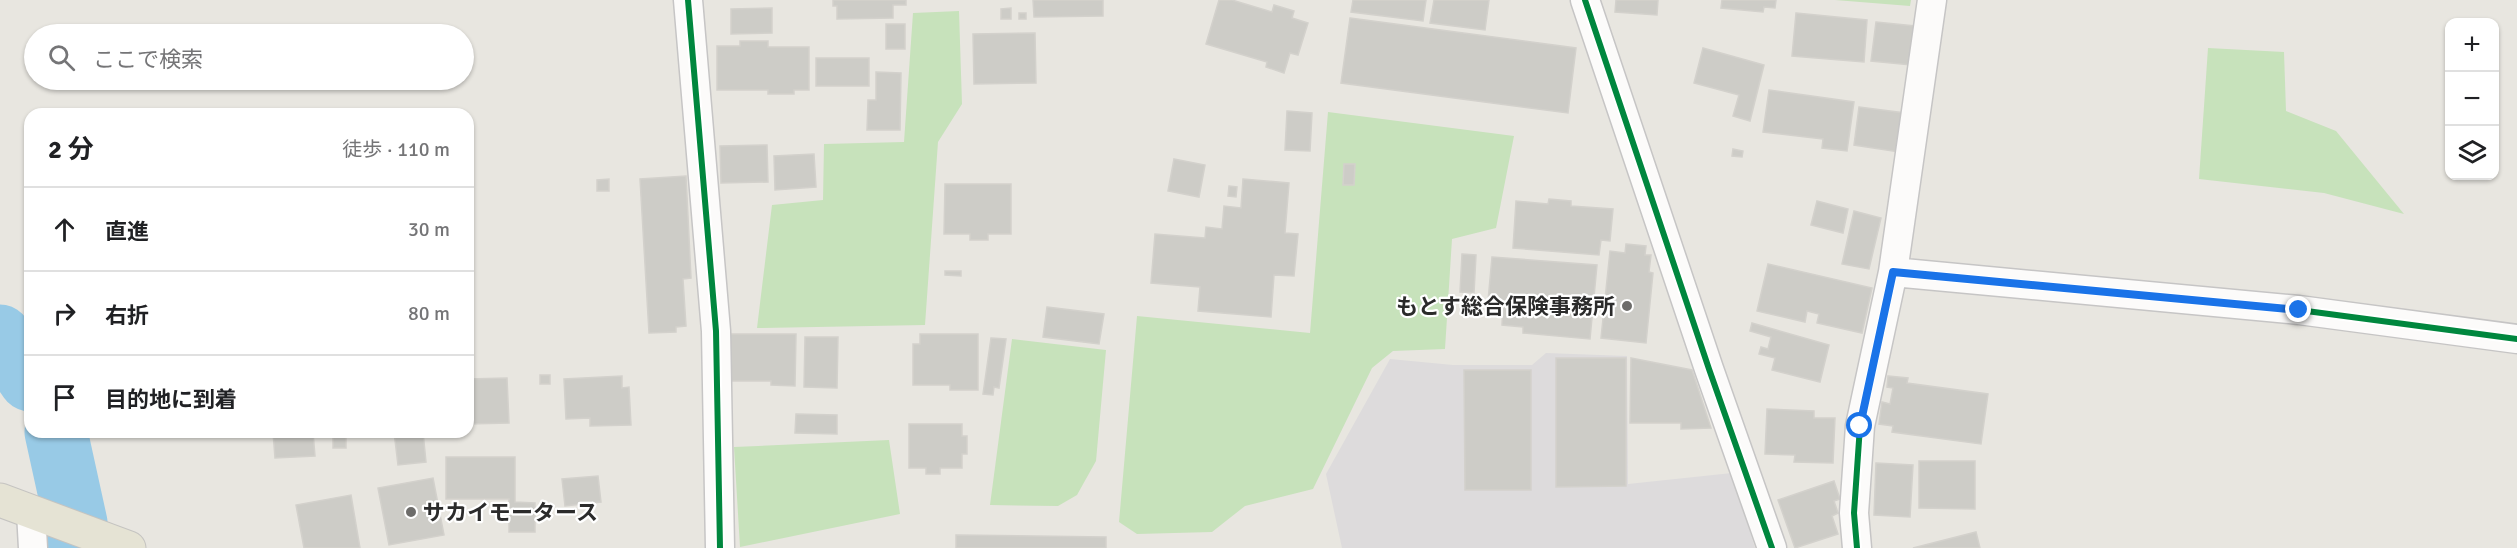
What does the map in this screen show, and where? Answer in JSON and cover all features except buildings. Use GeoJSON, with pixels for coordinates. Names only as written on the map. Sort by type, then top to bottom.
{"type":"FeatureCollection","features":[{"type":"Feature","properties":{"kind":"main road"},"geometry":{"type":"LineString","coordinates":[[0,500],[123,546]]}},
{"type":"Feature","properties":{"kind":"street"},"geometry":{"type":"LineString","coordinates":[[688,0],[716,331],[720,548]]}},
{"type":"Feature","properties":{"kind":"street"},"geometry":{"type":"LineString","coordinates":[[1585,0],[1772,548]]}},
{"type":"Feature","properties":{"kind":"street"},"geometry":{"type":"LineString","coordinates":[[1857,548],[1854,513],[1860,426],[1893,272],[1932,0]]}},
{"type":"Feature","properties":{"kind":"street"},"geometry":{"type":"LineString","coordinates":[[1893,272],[2299,310],[2517,339]]}},
{"type":"Feature","properties":{"kind":"street"},"geometry":{"type":"LineString","coordinates":[[31,512],[33,548]]}},
{"type":"Feature","properties":{"kind":"shaded area"},"geometry":{"type":"Polygon","coordinates":[[[1546,353],[1627,356],[1628,484],[1732,473],[1755,548],[1342,548],[1326,474],[1390,359],[1453,365],[1532,365],[1546,353]]]}},
{"type":"Feature","properties":{"kind":"green space"},"geometry":{"type":"Polygon","coordinates":[[[1835,0],[1911,0],[1910,6],[1835,0]]]}},
{"type":"Feature","properties":{"kind":"green space"},"geometry":{"type":"Polygon","coordinates":[[[959,11],[962,104],[938,142],[925,325],[757,328],[772,205],[823,200],[824,144],[904,142],[913,13],[959,11]]]}},
{"type":"Feature","properties":{"kind":"green space"},"geometry":{"type":"Polygon","coordinates":[[[2208,48],[2284,52],[2286,111],[2336,131],[2404,214],[2324,193],[2199,179],[2208,48]]]}},
{"type":"Feature","properties":{"kind":"green space"},"geometry":{"type":"Polygon","coordinates":[[[1328,112],[1514,136],[1496,228],[1452,239],[1445,349],[1393,351],[1372,368],[1313,489],[1245,506],[1212,532],[1137,534],[1119,522],[1137,316],[1310,333],[1328,112]]]}},
{"type":"Feature","properties":{"kind":"green space"},"geometry":{"type":"Polygon","coordinates":[[[1012,339],[1106,350],[1096,461],[1077,495],[1058,506],[990,505],[1012,339]]]}},
{"type":"Feature","properties":{"kind":"green space"},"geometry":{"type":"Polygon","coordinates":[[[889,440],[900,514],[740,547],[734,447],[889,440]]]}},
{"type":"Feature","properties":{"kind":"waterway"},"geometry":{"type":"LineString","coordinates":[[0,336],[24,371]]}},
{"type":"Feature","properties":{"kind":"waterway"},"geometry":{"type":"LineString","coordinates":[[57,438],[76,523],[79,548]]}},
{"type":"Feature","properties":{"kind":"cycle path"},"geometry":{"type":"LineString","coordinates":[[688,0],[716,331],[720,548]]}},
{"type":"Feature","properties":{"kind":"cycle path"},"geometry":{"type":"LineString","coordinates":[[1585,0],[1709,369],[1772,548]]}},
{"type":"Feature","properties":{"kind":"cycle path"},"geometry":{"type":"LineString","coordinates":[[1857,548],[1854,513],[1860,426],[1893,272],[2299,310],[2517,339]]}},
{"type":"Feature","properties":{"kind":"place","name":"もとす総合保険事務所"},"geometry":{"type":"Point","coordinates":[1627,306]}},
{"type":"Feature","properties":{"kind":"place","name":"サカイモータース"},"geometry":{"type":"Point","coordinates":[411,512]}},
{"type":"Feature","properties":{"kind":"route"},"geometry":{"type":"LineString","coordinates":[[1860,426],[1893,272],[2299,310]]}}]}
